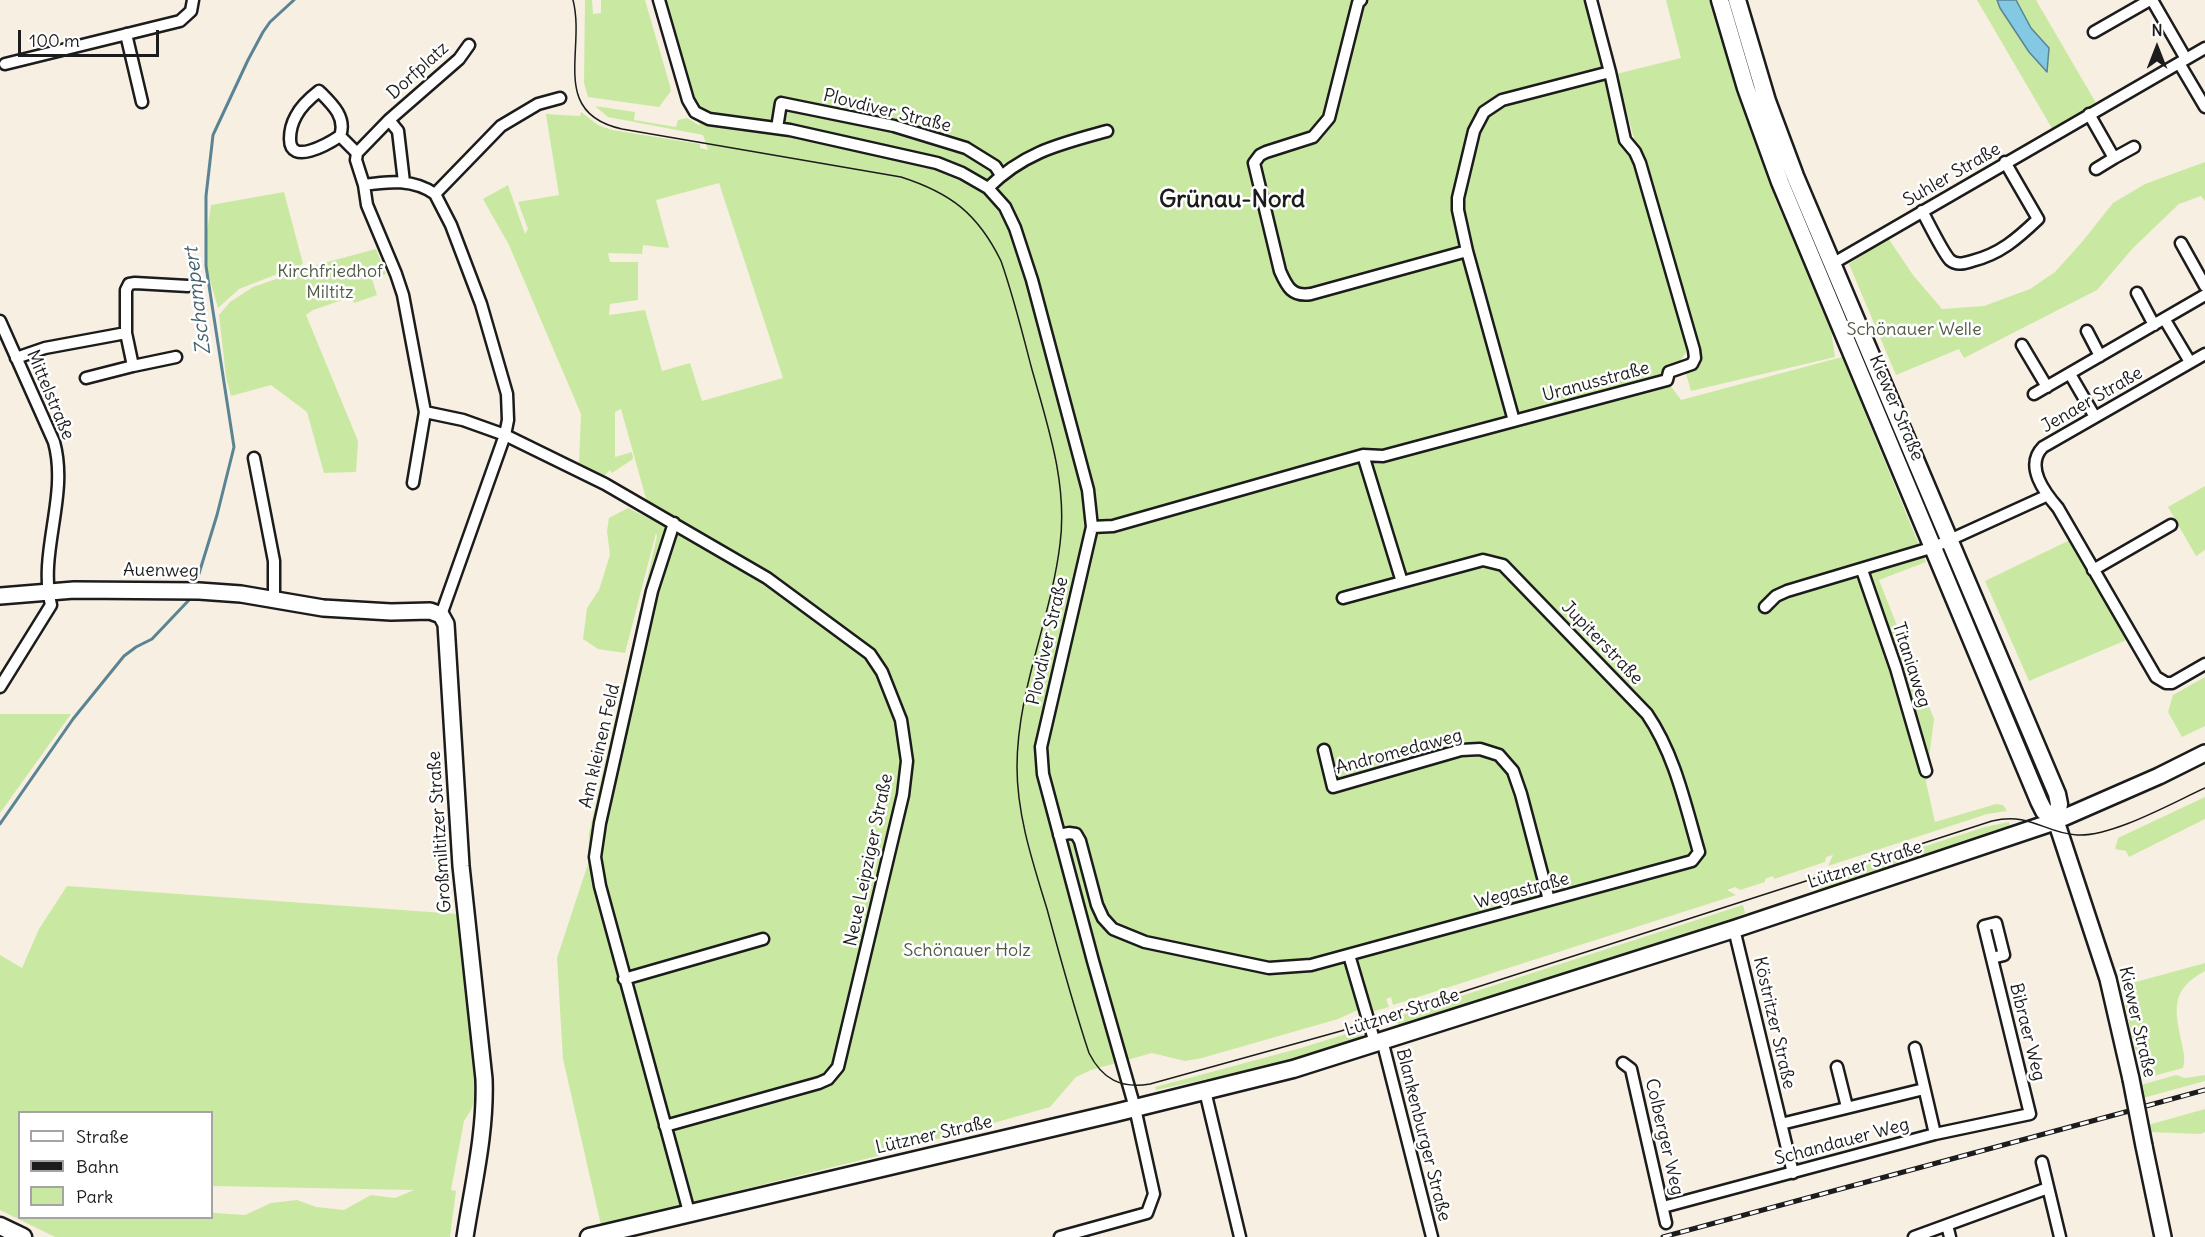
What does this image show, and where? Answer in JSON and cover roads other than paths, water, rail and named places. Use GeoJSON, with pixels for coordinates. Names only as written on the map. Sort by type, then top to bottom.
{"type":"FeatureCollection","features":[{"type":"Feature","properties":{"kind":"main road","name":"Kiewer Straße"},"geometry":{"type":"LineString","coordinates":[[1720,0],[1746,88],[1780,182],[2039,801],[2044,811],[2056,820],[2059,804],[2057,794],[1832,264],[1767,101],[1737,0]]}},
{"type":"Feature","properties":{"kind":"main road","name":"Lützner Straße"},"geometry":{"type":"LineString","coordinates":[[589,1237],[1293,1069],[1734,929],[2056,820]]}},
{"type":"Feature","properties":{"kind":"main road"},"geometry":{"type":"LineString","coordinates":[[0,1226],[23,1237]]}},
{"type":"Feature","properties":{"kind":"street"},"geometry":{"type":"LineString","coordinates":[[5,64],[185,18],[191,11],[193,0]]}},
{"type":"Feature","properties":{"kind":"street","name":"Plovdiver Straße"},"geometry":{"type":"LineString","coordinates":[[659,0],[688,100],[695,112],[709,119],[777,128],[937,163],[962,173],[988,188],[1005,207],[1029,269],[1088,490],[1092,527],[1041,747],[1043,774],[1135,1108],[1154,1194],[1147,1213],[1060,1237]]}},
{"type":"Feature","properties":{"kind":"street"},"geometry":{"type":"LineString","coordinates":[[1360,0],[1329,118],[1313,137],[1266,152],[1260,155],[1254,163],[1280,271],[1291,292],[1298,295],[1311,294],[1467,251]]}},
{"type":"Feature","properties":{"kind":"street","name":"Uranusstraße"},"geometry":{"type":"LineString","coordinates":[[1514,421],[1667,380],[1669,372],[1692,364],[1695,358],[1640,163],[1635,152],[1625,140],[1591,0]]}},
{"type":"Feature","properties":{"kind":"street"},"geometry":{"type":"LineString","coordinates":[[2094,32],[2151,0],[2205,107]]}},
{"type":"Feature","properties":{"kind":"street"},"geometry":{"type":"LineString","coordinates":[[126,34],[142,102]]}},
{"type":"Feature","properties":{"kind":"street","name":"Dorfplatz"},"geometry":{"type":"LineString","coordinates":[[357,153],[389,120],[459,59],[469,45]]}},
{"type":"Feature","properties":{"kind":"street","name":"Suhler Straße"},"geometry":{"type":"LineString","coordinates":[[1832,264],[2205,48]]}},
{"type":"Feature","properties":{"kind":"street"},"geometry":{"type":"LineString","coordinates":[[1092,527],[1113,526],[1363,455],[1380,457],[1514,421],[1459,216],[1458,198],[1474,131],[1484,112],[1502,100],[1610,72]]}},
{"type":"Feature","properties":{"kind":"street"},"geometry":{"type":"LineString","coordinates":[[319,91],[335,108],[342,120],[340,136],[307,152],[297,152],[290,144],[290,134],[296,116],[302,106],[319,91]]}},
{"type":"Feature","properties":{"kind":"street"},"geometry":{"type":"LineString","coordinates":[[435,194],[501,126],[537,104],[560,98]]}},
{"type":"Feature","properties":{"kind":"street","name":"Plovdiver Straße"},"geometry":{"type":"LineString","coordinates":[[777,128],[781,103],[894,126],[966,148],[995,166],[1001,175]]}},
{"type":"Feature","properties":{"kind":"street"},"geometry":{"type":"LineString","coordinates":[[2089,114],[2114,158]]}},
{"type":"Feature","properties":{"kind":"street","name":"Dorfplatz"},"geometry":{"type":"LineString","coordinates":[[389,120],[398,131],[404,182]]}},
{"type":"Feature","properties":{"kind":"street"},"geometry":{"type":"LineString","coordinates":[[988,188],[1001,175],[1048,147],[1107,131]]}},
{"type":"Feature","properties":{"kind":"street"},"geometry":{"type":"LineString","coordinates":[[340,136],[357,153],[356,160],[364,185],[367,205],[403,296],[425,412],[413,483]]}},
{"type":"Feature","properties":{"kind":"street"},"geometry":{"type":"LineString","coordinates":[[2096,169],[2134,147]]}},
{"type":"Feature","properties":{"kind":"street"},"geometry":{"type":"LineString","coordinates":[[1922,211],[1951,260],[1960,264],[1988,257],[2001,250],[2038,219],[2005,162]]}},
{"type":"Feature","properties":{"kind":"street"},"geometry":{"type":"LineString","coordinates":[[364,185],[404,182],[429,189],[435,194],[450,225],[484,312],[507,394],[508,420],[505,435],[441,615]]}},
{"type":"Feature","properties":{"kind":"street"},"geometry":{"type":"LineString","coordinates":[[2181,243],[2205,286]]}},
{"type":"Feature","properties":{"kind":"street"},"geometry":{"type":"LineString","coordinates":[[133,366],[126,333],[126,290],[129,284],[188,286]]}},
{"type":"Feature","properties":{"kind":"street"},"geometry":{"type":"LineString","coordinates":[[2137,293],[2154,325]]}},
{"type":"Feature","properties":{"kind":"street"},"geometry":{"type":"LineString","coordinates":[[2034,394],[2205,295]]}},
{"type":"Feature","properties":{"kind":"street"},"geometry":{"type":"LineString","coordinates":[[2165,320],[2190,362]]}},
{"type":"Feature","properties":{"kind":"street","name":"Mittelstraße"},"geometry":{"type":"LineString","coordinates":[[0,321],[46,422],[58,456],[59,478],[47,579],[48,591]]}},
{"type":"Feature","properties":{"kind":"street"},"geometry":{"type":"LineString","coordinates":[[2087,331],[2100,356]]}},
{"type":"Feature","properties":{"kind":"street"},"geometry":{"type":"LineString","coordinates":[[16,358],[45,348],[126,333]]}},
{"type":"Feature","properties":{"kind":"street"},"geometry":{"type":"LineString","coordinates":[[2022,345],[2047,387]]}},
{"type":"Feature","properties":{"kind":"street","name":"Jenaer Straße"},"geometry":{"type":"LineString","coordinates":[[2205,354],[2039,451],[2035,466],[2046,496],[2058,508],[2160,681],[2172,683],[2205,664]]}},
{"type":"Feature","properties":{"kind":"street"},"geometry":{"type":"LineString","coordinates":[[86,378],[176,357]]}},
{"type":"Feature","properties":{"kind":"street"},"geometry":{"type":"LineString","coordinates":[[2070,374],[2095,417]]}},
{"type":"Feature","properties":{"kind":"street","name":"Neue Leipziger Straße"},"geometry":{"type":"LineString","coordinates":[[425,412],[463,420],[505,435],[605,484],[767,578],[870,654],[882,672],[902,720],[907,761],[903,795],[840,1062],[834,1073],[828,1079],[797,1090],[665,1126]]}},
{"type":"Feature","properties":{"kind":"street"},"geometry":{"type":"LineString","coordinates":[[1363,455],[1402,582]]}},
{"type":"Feature","properties":{"kind":"street"},"geometry":{"type":"LineString","coordinates":[[254,458],[274,561],[274,600]]}},
{"type":"Feature","properties":{"kind":"street"},"geometry":{"type":"LineString","coordinates":[[1765,607],[1776,596],[1787,591],[1934,547],[2046,496]]}},
{"type":"Feature","properties":{"kind":"street","name":"Am kleinen Feld"},"geometry":{"type":"LineString","coordinates":[[674,523],[652,591],[600,823],[595,857],[600,886],[624,979],[689,1212]]}},
{"type":"Feature","properties":{"kind":"street"},"geometry":{"type":"LineString","coordinates":[[2093,570],[2172,525]]}},
{"type":"Feature","properties":{"kind":"street","name":"Jupiterstraße"},"geometry":{"type":"LineString","coordinates":[[1343,598],[1483,560],[1503,565],[1647,714],[1661,734],[1672,761],[1699,852]]}},
{"type":"Feature","properties":{"kind":"street","name":"Titaniaweg"},"geometry":{"type":"LineString","coordinates":[[1862,570],[1896,668],[1926,771]]}},
{"type":"Feature","properties":{"kind":"street"},"geometry":{"type":"LineString","coordinates":[[0,687],[48,612],[51,605],[48,591]]}},
{"type":"Feature","properties":{"kind":"street","name":"Auenweg"},"geometry":{"type":"LineString","coordinates":[[0,596],[48,591],[193,591],[241,594],[355,611],[430,611],[441,615]]}},
{"type":"Feature","properties":{"kind":"street","name":"Großmiltitzer Straße"},"geometry":{"type":"LineString","coordinates":[[441,615],[446,624],[460,866],[485,1104],[465,1237]]}},
{"type":"Feature","properties":{"kind":"street","name":"Andromedaweg"},"geometry":{"type":"LineString","coordinates":[[1324,750],[1333,788],[1461,750],[1480,748],[1499,755],[1513,771],[1521,794],[1549,900]]}},
{"type":"Feature","properties":{"kind":"street","name":"Lützner Straße"},"geometry":{"type":"LineString","coordinates":[[2056,820],[2159,776],[2205,753]]}},
{"type":"Feature","properties":{"kind":"street","name":"Kiewer Straße"},"geometry":{"type":"LineString","coordinates":[[2056,820],[2102,957],[2115,1007],[2163,1237]]}},
{"type":"Feature","properties":{"kind":"street","name":"Wegastraße"},"geometry":{"type":"LineString","coordinates":[[1059,835],[1076,834],[1080,841],[1096,905],[1103,918],[1113,929],[1130,937],[1269,968],[1311,965],[1349,955],[1692,861],[1699,852]]}},
{"type":"Feature","properties":{"kind":"street","name":"Köstritzer Straße"},"geometry":{"type":"LineString","coordinates":[[1734,929],[1793,1173]]}},
{"type":"Feature","properties":{"kind":"street"},"geometry":{"type":"LineString","coordinates":[[624,979],[763,939]]}},
{"type":"Feature","properties":{"kind":"street"},"geometry":{"type":"LineString","coordinates":[[1349,955],[1379,1042]]}},
{"type":"Feature","properties":{"kind":"street","name":"Bibraer Weg"},"geometry":{"type":"LineString","coordinates":[[1992,958],[2030,1114]]}},
{"type":"Feature","properties":{"kind":"street","name":"Blankenburger Straße"},"geometry":{"type":"LineString","coordinates":[[1379,1042],[1432,1237]]}},
{"type":"Feature","properties":{"kind":"street"},"geometry":{"type":"LineString","coordinates":[[1915,1048],[1935,1134]]}},
{"type":"Feature","properties":{"kind":"street","name":"Colberger Weg"},"geometry":{"type":"LineString","coordinates":[[1623,1063],[1631,1069],[1666,1223]]}},
{"type":"Feature","properties":{"kind":"street"},"geometry":{"type":"LineString","coordinates":[[1837,1067],[1847,1107]]}},
{"type":"Feature","properties":{"kind":"street"},"geometry":{"type":"LineString","coordinates":[[1781,1124],[1924,1089]]}},
{"type":"Feature","properties":{"kind":"street"},"geometry":{"type":"LineString","coordinates":[[1205,1091],[1240,1237]]}},
{"type":"Feature","properties":{"kind":"street","name":"Schandauer Weg"},"geometry":{"type":"LineString","coordinates":[[1663,1207],[1935,1134],[2030,1114]]}},
{"type":"Feature","properties":{"kind":"street"},"geometry":{"type":"LineString","coordinates":[[2042,1162],[2060,1237]]}},
{"type":"Feature","properties":{"kind":"street"},"geometry":{"type":"LineString","coordinates":[[1914,1237],[2048,1188]]}},
{"type":"Feature","properties":{"kind":"street"},"geometry":{"type":"LineString","coordinates":[[1947,1225],[1950,1237]]}},
{"type":"Feature","properties":{"kind":"water"},"geometry":{"type":"Polygon","coordinates":[[[1997,0],[2016,0],[2031,28],[2049,48],[2047,72],[2029,52],[1997,0]]]}},
{"type":"Feature","properties":{"kind":"waterway","name":"Zschampert"},"geometry":{"type":"LineString","coordinates":[[197,580],[217,515],[234,447],[206,266],[206,196],[213,135],[263,32],[270,22],[294,0]]}},
{"type":"Feature","properties":{"kind":"waterway","name":"Zschampert"},"geometry":{"type":"LineString","coordinates":[[0,824],[73,719],[124,656],[152,639],[189,600]]}},
{"type":"Feature","properties":{"kind":"tram line"},"geometry":{"type":"LineString","coordinates":[[573,0],[576,19],[575,77],[578,94],[585,109],[599,121],[622,129],[901,177],[919,183],[949,198],[961,207],[983,230],[1001,261],[1055,454],[1062,521],[1056,572],[1022,710],[1017,767],[1020,803],[1031,857],[1089,1053],[1100,1070],[1114,1080],[1130,1085],[1150,1084],[1341,1031],[1992,821],[2017,819],[2055,831],[2077,835],[2091,834],[2107,831],[2142,818],[2205,788]]}},
{"type":"Feature","properties":{"kind":"railway"},"geometry":{"type":"LineString","coordinates":[[2146,1106],[2205,1090]]}},
{"type":"Feature","properties":{"kind":"railway"},"geometry":{"type":"LineString","coordinates":[[1663,1237],[2129,1111]]}},
{"type":"Feature","properties":{"kind":"district","name":"Grünau-Nord"},"geometry":{"type":"Point","coordinates":[1232,200]}},
{"type":"Feature","properties":{"kind":"park label","name":"Kirchfriedhof Miltitz"},"geometry":{"type":"Point","coordinates":[330,282]}},
{"type":"Feature","properties":{"kind":"park label","name":"Schönauer Welle"},"geometry":{"type":"Point","coordinates":[1914,330]}},
{"type":"Feature","properties":{"kind":"park label","name":"Schönauer Holz"},"geometry":{"type":"Point","coordinates":[967,951]}}]}
